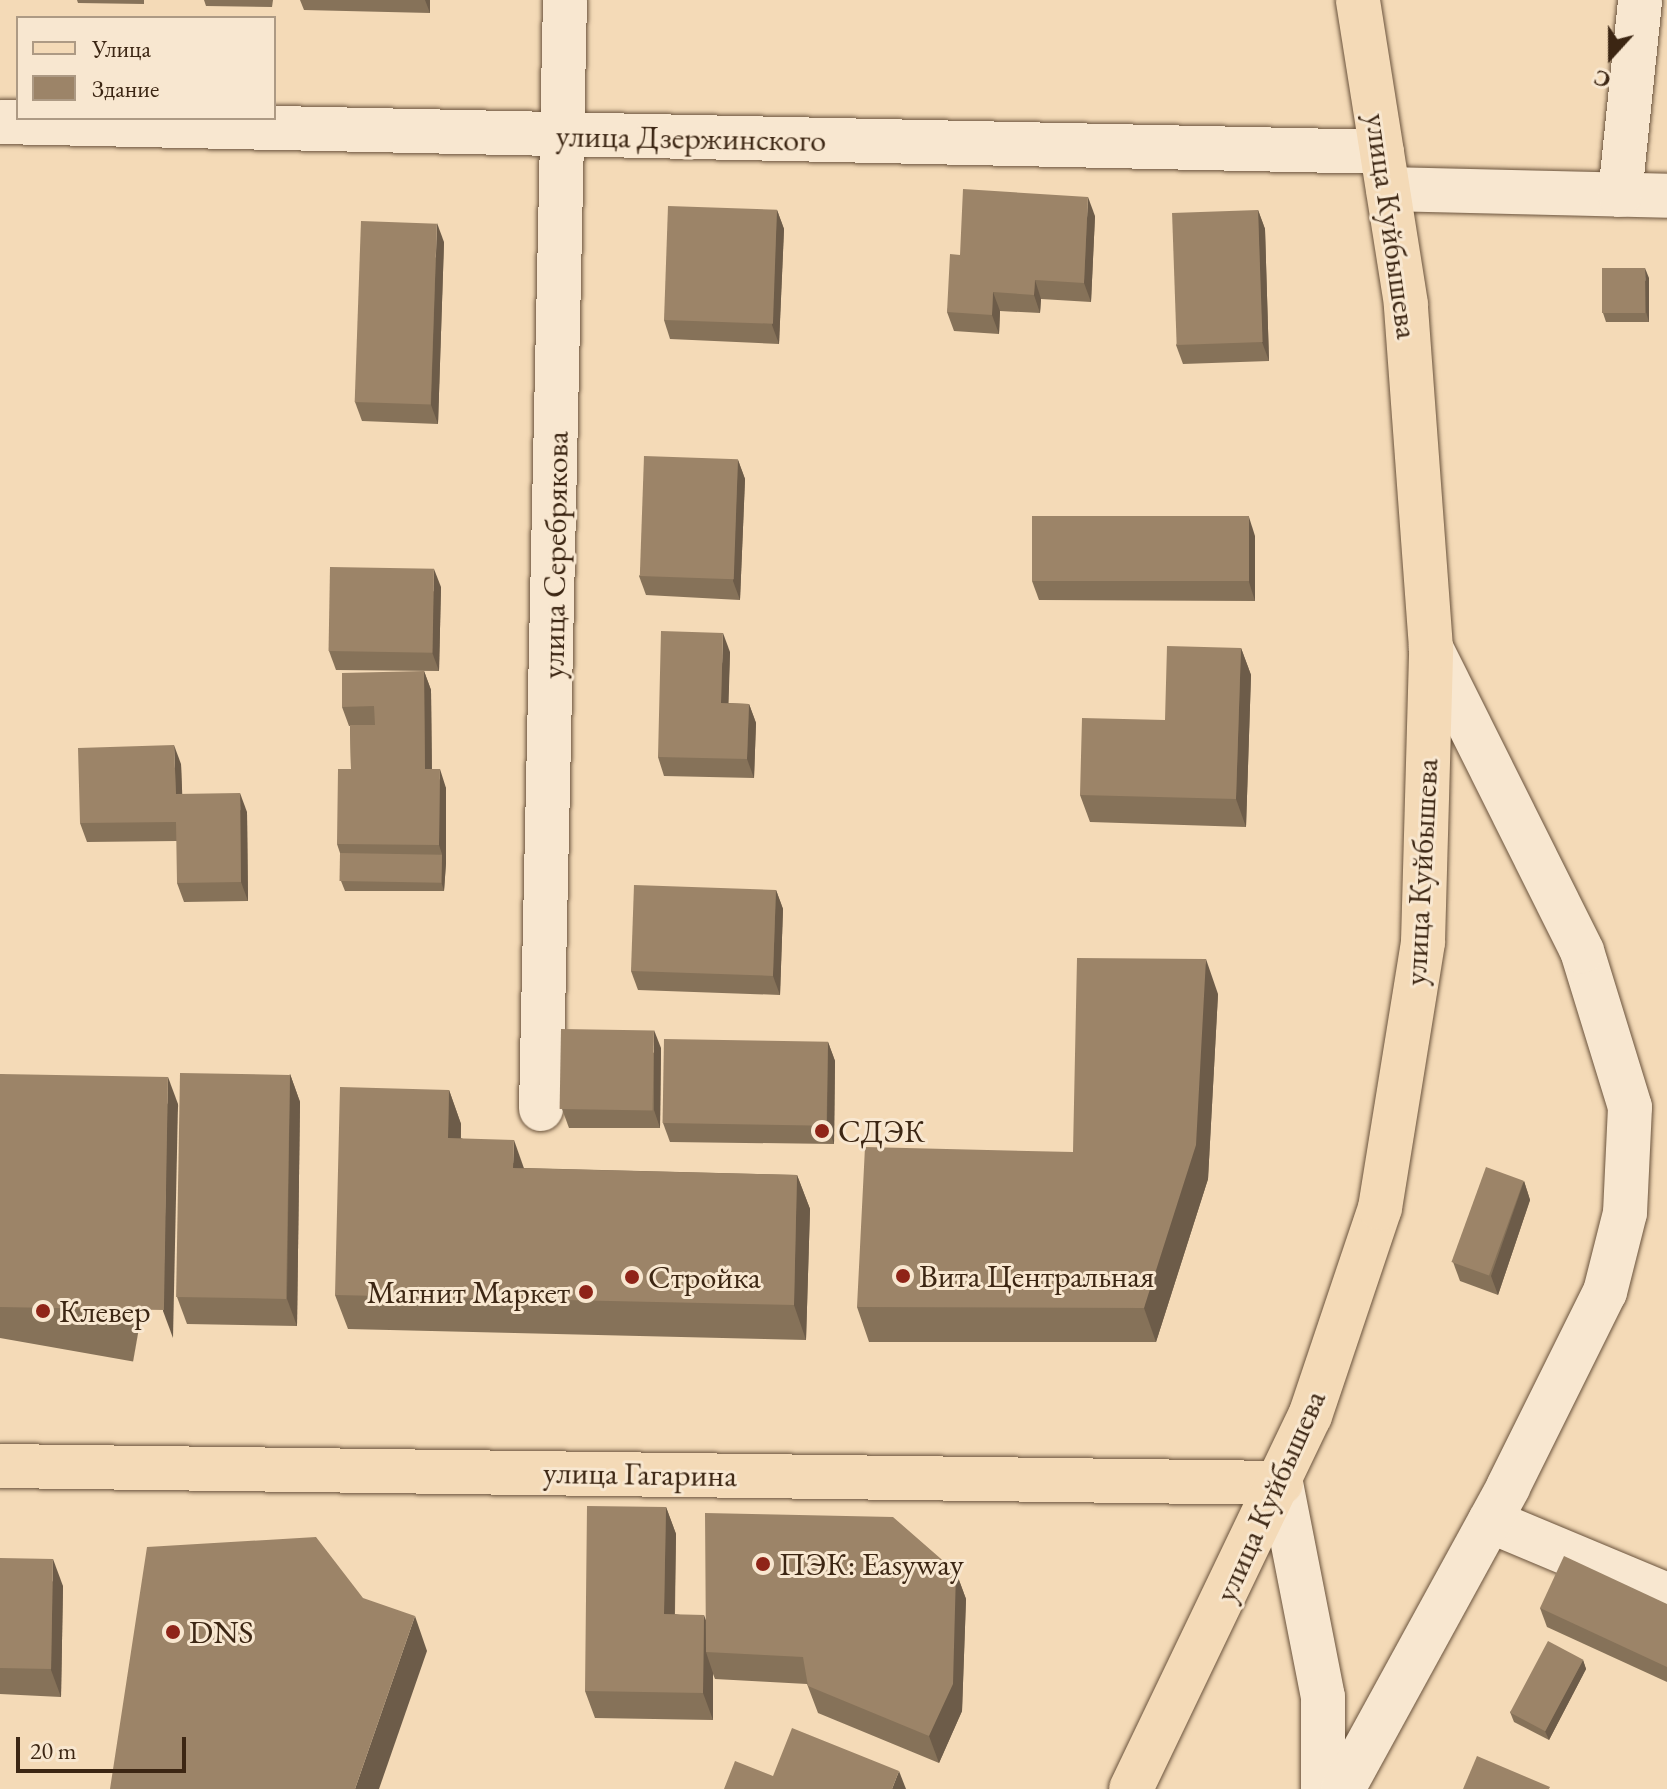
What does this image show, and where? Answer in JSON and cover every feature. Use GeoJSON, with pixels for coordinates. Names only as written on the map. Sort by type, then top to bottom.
{"type":"FeatureCollection","features":[{"type":"Feature","properties":{"kind":"main road","name":"улица Куйбышева"},"geometry":{"type":"LineString","coordinates":[[1131,1789],[1281,1483],[1310,1416],[1380,1208],[1423,942],[1431,648],[1406,304],[1358,0]]}},
{"type":"Feature","properties":{"kind":"main road","name":"улица Гагарина"},"geometry":{"type":"LineString","coordinates":[[0,1466],[1281,1483]]}},
{"type":"Feature","properties":{"kind":"street","name":"улица Серебрякова"},"geometry":{"type":"LineString","coordinates":[[541,1109],[565,135],[565,0]]}},
{"type":"Feature","properties":{"kind":"street"},"geometry":{"type":"LineString","coordinates":[[1620,195],[1640,0]]}},
{"type":"Feature","properties":{"kind":"street","name":"улица Дзержинского"},"geometry":{"type":"LineString","coordinates":[[0,122],[565,135],[1385,171],[1620,195],[1667,196]]}},
{"type":"Feature","properties":{"kind":"street"},"geometry":{"type":"LineString","coordinates":[[1343,1789],[1490,1521],[1605,1292],[1625,1213],[1630,1107],[1582,951],[1431,648]]}},
{"type":"Feature","properties":{"kind":"street"},"geometry":{"type":"LineString","coordinates":[[1281,1483],[1323,1697],[1323,1789]]}},
{"type":"Feature","properties":{"kind":"street"},"geometry":{"type":"LineString","coordinates":[[1490,1521],[1667,1595]]}},
{"type":"Feature","properties":{"kind":"building"},"geometry":{"type":"Polygon","coordinates":[[[963,189],[1088,197],[1084,283],[1035,280],[1034,295],[993,292],[992,315],[947,312],[950,254],[960,255],[963,189]]]}},
{"type":"Feature","properties":{"kind":"building"},"geometry":{"type":"Polygon","coordinates":[[[668,206],[777,210],[773,324],[664,320],[668,206]]]}},
{"type":"Feature","properties":{"kind":"building"},"geometry":{"type":"Polygon","coordinates":[[[1258,210],[1263,342],[1177,345],[1172,213],[1258,210]]]}},
{"type":"Feature","properties":{"kind":"building"},"geometry":{"type":"Polygon","coordinates":[[[361,221],[437,224],[431,405],[355,402],[361,221]]]}},
{"type":"Feature","properties":{"kind":"building"},"geometry":{"type":"Polygon","coordinates":[[[1602,268],[1645,268],[1645,313],[1602,313],[1602,268]]]}},
{"type":"Feature","properties":{"kind":"building"},"geometry":{"type":"Polygon","coordinates":[[[644,456],[738,459],[734,579],[640,576],[644,456]]]}},
{"type":"Feature","properties":{"kind":"building"},"geometry":{"type":"Polygon","coordinates":[[[1032,516],[1249,516],[1249,581],[1032,581],[1032,516]]]}},
{"type":"Feature","properties":{"kind":"building"},"geometry":{"type":"Polygon","coordinates":[[[330,567],[434,569],[433,653],[329,651],[330,567]]]}},
{"type":"Feature","properties":{"kind":"building"},"geometry":{"type":"Polygon","coordinates":[[[661,631],[723,633],[721,703],[749,704],[747,759],[658,757],[661,631]]]}},
{"type":"Feature","properties":{"kind":"building"},"geometry":{"type":"Polygon","coordinates":[[[1167,646],[1241,648],[1236,799],[1080,795],[1082,718],[1165,720],[1167,646]]]}},
{"type":"Feature","properties":{"kind":"building"},"geometry":{"type":"Polygon","coordinates":[[[424,671],[425,769],[440,769],[439,845],[337,844],[338,769],[351,769],[350,725],[375,725],[374,706],[342,707],[342,673],[424,671]]]}},
{"type":"Feature","properties":{"kind":"building"},"geometry":{"type":"Polygon","coordinates":[[[174,745],[176,794],[240,793],[241,882],[177,883],[176,822],[80,823],[78,748],[174,745]]]}},
{"type":"Feature","properties":{"kind":"building"},"geometry":{"type":"Polygon","coordinates":[[[340,853],[442,855],[441,883],[340,881],[340,853]]]}},
{"type":"Feature","properties":{"kind":"building"},"geometry":{"type":"Polygon","coordinates":[[[634,885],[776,890],[773,976],[631,971],[634,885]]]}},
{"type":"Feature","properties":{"kind":"building"},"geometry":{"type":"Polygon","coordinates":[[[1077,958],[1206,959],[1196,1145],[1144,1308],[857,1307],[865,1147],[1073,1152],[1077,958]]]}},
{"type":"Feature","properties":{"kind":"building"},"geometry":{"type":"Polygon","coordinates":[[[561,1029],[654,1031],[653,1111],[560,1109],[561,1029]]]}},
{"type":"Feature","properties":{"kind":"building"},"geometry":{"type":"Polygon","coordinates":[[[664,1039],[828,1042],[827,1126],[663,1123],[664,1039]]]}},
{"type":"Feature","properties":{"kind":"building"},"geometry":{"type":"Polygon","coordinates":[[[180,1073],[290,1075],[286,1299],[176,1297],[180,1073]]]}},
{"type":"Feature","properties":{"kind":"building"},"geometry":{"type":"Polygon","coordinates":[[[0,1074],[168,1077],[164,1310],[0,1307],[0,1074]]]}},
{"type":"Feature","properties":{"kind":"building"},"geometry":{"type":"Polygon","coordinates":[[[340,1087],[449,1090],[448,1138],[514,1140],[513,1168],[797,1175],[794,1305],[335,1295],[340,1087]]]}},
{"type":"Feature","properties":{"kind":"building"},"geometry":{"type":"Polygon","coordinates":[[[1486,1167],[1524,1181],[1489,1276],[1451,1262],[1486,1167]]]}},
{"type":"Feature","properties":{"kind":"building"},"geometry":{"type":"Polygon","coordinates":[[[587,1506],[666,1507],[664,1614],[704,1615],[703,1693],[585,1691],[587,1506]]]}},
{"type":"Feature","properties":{"kind":"building"},"geometry":{"type":"Polygon","coordinates":[[[705,1513],[893,1517],[956,1572],[953,1684],[929,1736],[808,1686],[803,1657],[706,1652],[705,1513]]]}},
{"type":"Feature","properties":{"kind":"building"},"geometry":{"type":"Polygon","coordinates":[[[316,1537],[363,1598],[415,1616],[355,1789],[110,1789],[147,1547],[316,1537]]]}},
{"type":"Feature","properties":{"kind":"building"},"geometry":{"type":"Polygon","coordinates":[[[1564,1556],[1667,1604],[1667,1667],[1540,1608],[1564,1556]]]}},
{"type":"Feature","properties":{"kind":"building"},"geometry":{"type":"Polygon","coordinates":[[[0,1558],[53,1559],[51,1669],[0,1668],[0,1558]]]}},
{"type":"Feature","properties":{"kind":"building"},"geometry":{"type":"Polygon","coordinates":[[[1548,1641],[1583,1660],[1545,1731],[1510,1713],[1548,1641]]]}},
{"type":"Feature","properties":{"kind":"building"},"geometry":{"type":"Polygon","coordinates":[[[792,1728],[899,1771],[892,1789],[724,1789],[735,1761],[773,1776],[792,1728]]]}},
{"type":"Feature","properties":{"kind":"building"},"geometry":{"type":"Polygon","coordinates":[[[1477,1756],[1550,1787],[1463,1789],[1477,1756]]]}},
{"type":"Feature","properties":{"kind":"place","name":"СДЭК"},"geometry":{"type":"Point","coordinates":[822,1131]}},
{"type":"Feature","properties":{"kind":"place","name":"Вита Центральная"},"geometry":{"type":"Point","coordinates":[903,1276]}},
{"type":"Feature","properties":{"kind":"place","name":"Стройка"},"geometry":{"type":"Point","coordinates":[632,1277]}},
{"type":"Feature","properties":{"kind":"place","name":"Магнит Маркет"},"geometry":{"type":"Point","coordinates":[586,1292]}},
{"type":"Feature","properties":{"kind":"place","name":"Клевер"},"geometry":{"type":"Point","coordinates":[43,1311]}},
{"type":"Feature","properties":{"kind":"place","name":"ПЭК: Easyway"},"geometry":{"type":"Point","coordinates":[763,1564]}},
{"type":"Feature","properties":{"kind":"place","name":"DNS"},"geometry":{"type":"Point","coordinates":[173,1632]}}]}
